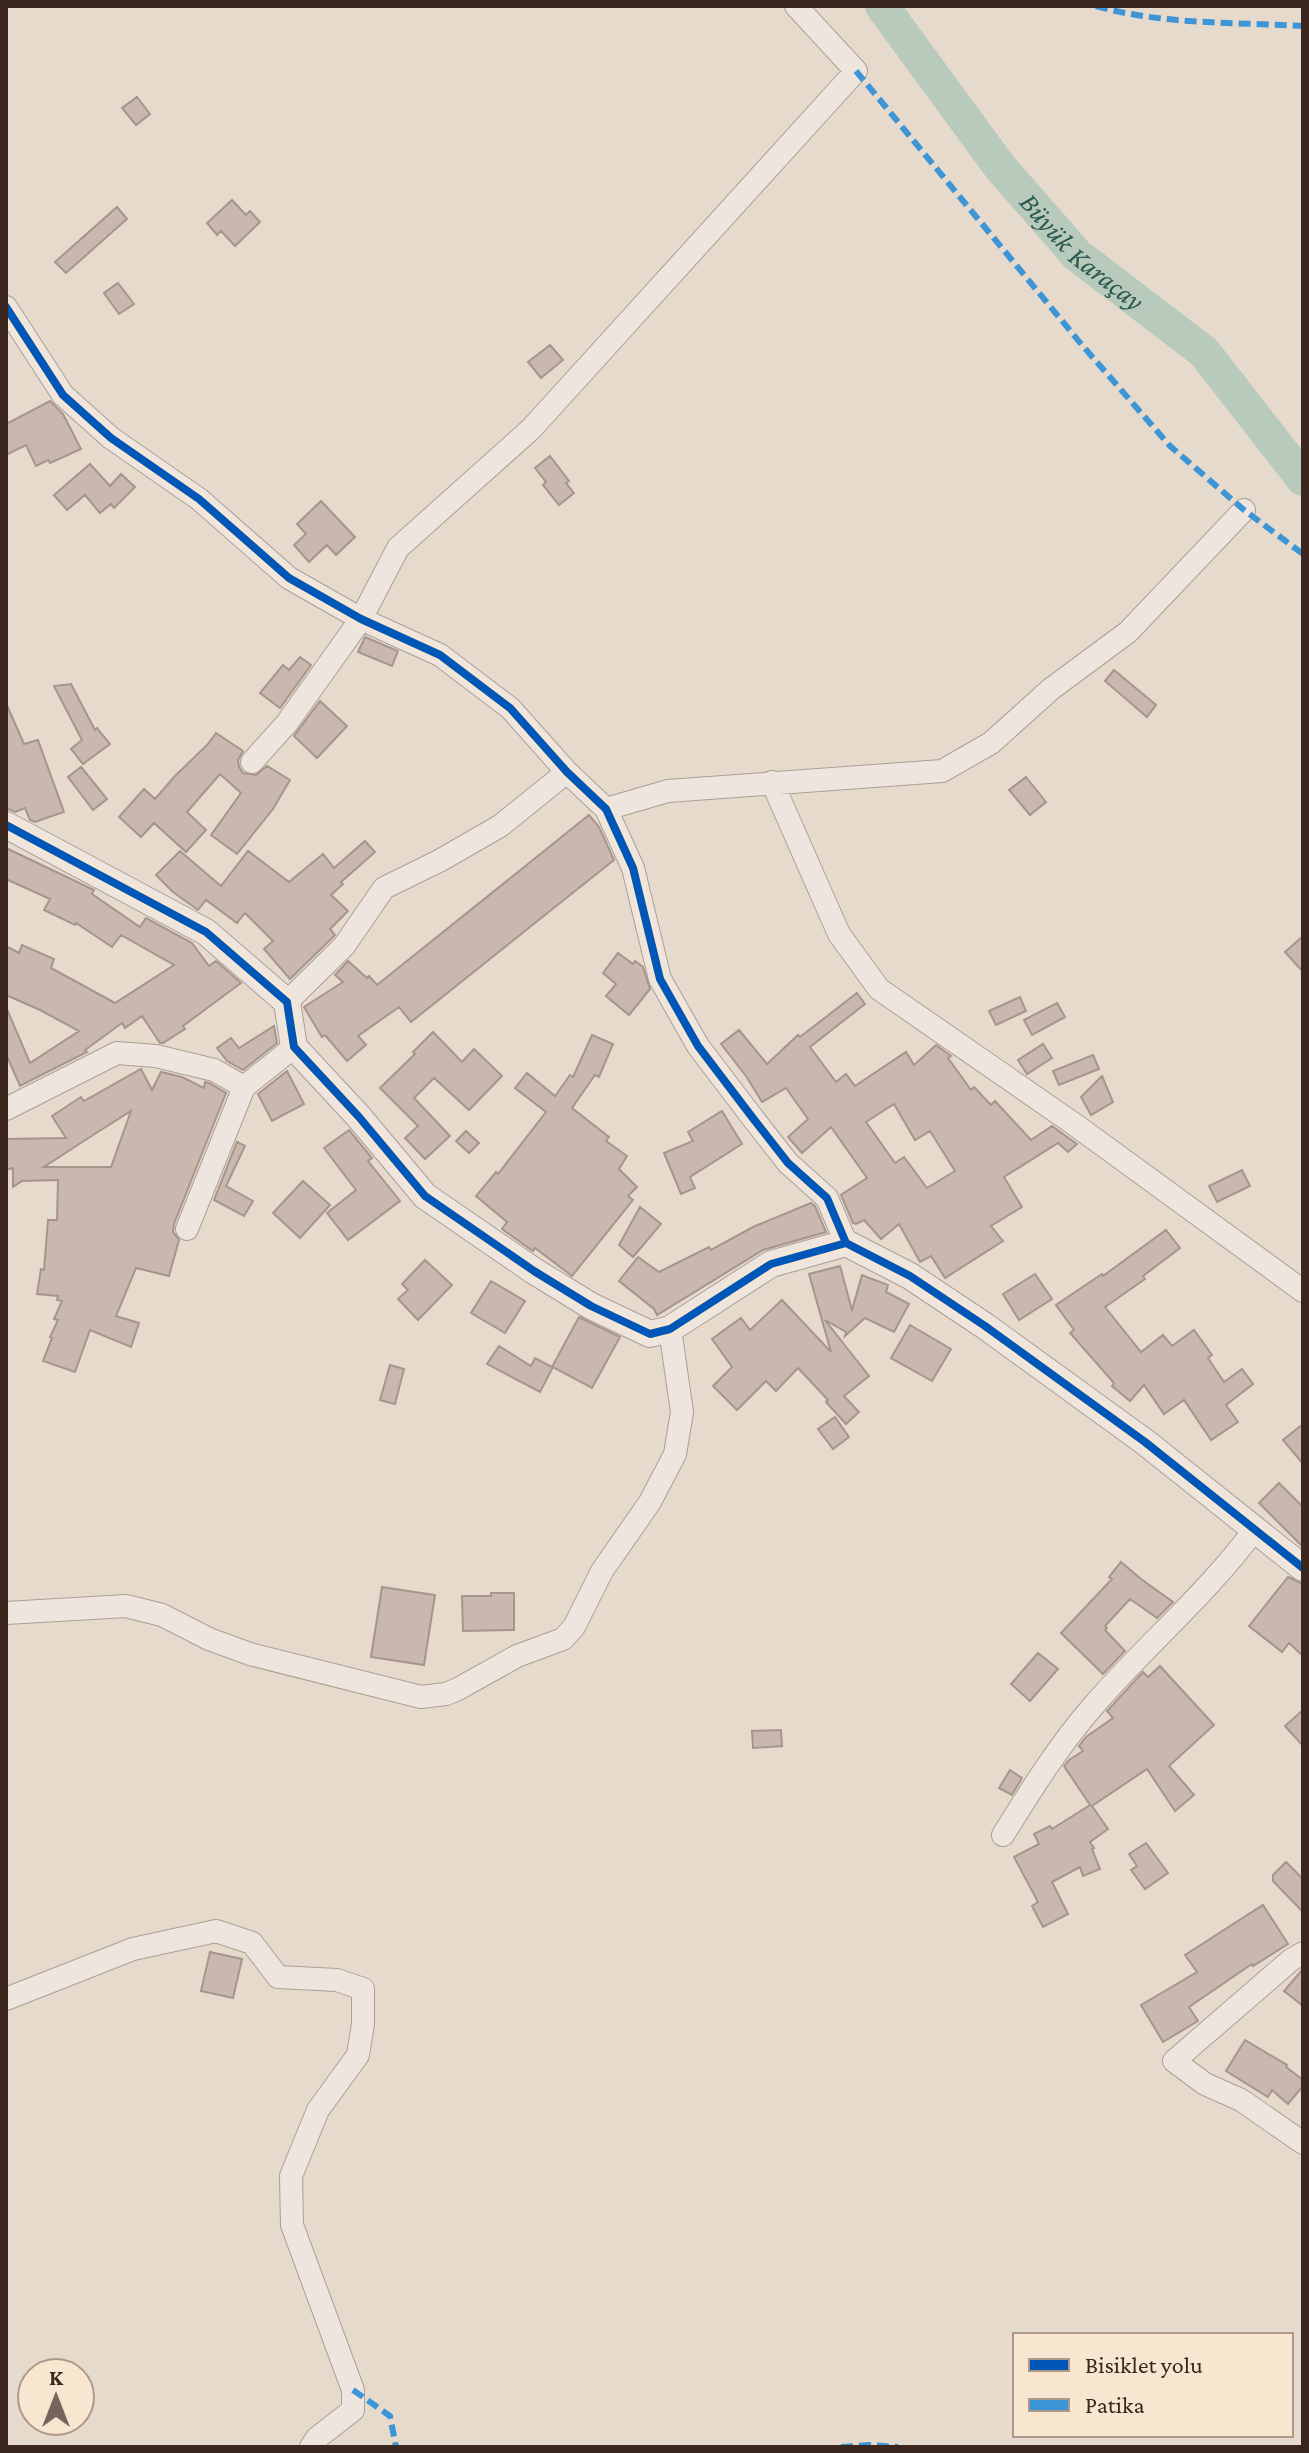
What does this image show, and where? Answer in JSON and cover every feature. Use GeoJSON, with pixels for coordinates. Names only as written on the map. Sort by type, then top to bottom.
{"type":"FeatureCollection","features":[{"type":"Feature","properties":{"kind":"street"},"geometry":{"type":"LineString","coordinates":[[252,762],[287,723],[361,619],[398,548],[531,429],[856,71],[796,6]]}},
{"type":"Feature","properties":{"kind":"street"},"geometry":{"type":"LineString","coordinates":[[6,307],[63,395],[99,427],[199,499],[289,578],[361,619],[440,655],[510,708],[567,772],[606,809],[633,868],[660,979],[698,1046],[752,1117],[788,1163],[827,1198],[846,1243],[910,1276],[985,1326],[1145,1442],[1303,1568]]}},
{"type":"Feature","properties":{"kind":"street"},"geometry":{"type":"LineString","coordinates":[[606,809],[668,791],[942,771],[991,743],[1051,689],[1128,632],[1244,510]]}},
{"type":"Feature","properties":{"kind":"street"},"geometry":{"type":"LineString","coordinates":[[287,1002],[344,946],[384,888],[500,826],[567,772]]}},
{"type":"Feature","properties":{"kind":"street"},"geometry":{"type":"LineString","coordinates":[[772,782],[839,934],[879,989],[1074,1124],[1303,1291]]}},
{"type":"Feature","properties":{"kind":"street"},"geometry":{"type":"LineString","coordinates":[[6,825],[206,932],[287,1002],[294,1047],[359,1117],[425,1196],[591,1306],[650,1334],[670,1329],[771,1264],[846,1243]]}},
{"type":"Feature","properties":{"kind":"street"},"geometry":{"type":"LineString","coordinates":[[187,1229],[244,1087],[294,1047]]}},
{"type":"Feature","properties":{"kind":"street"},"geometry":{"type":"LineString","coordinates":[[6,1109],[117,1053],[156,1056],[214,1070],[244,1087]]}},
{"type":"Feature","properties":{"kind":"street"},"geometry":{"type":"LineString","coordinates":[[6,1613],[126,1606],[162,1615],[209,1639],[250,1654],[421,1697],[446,1694],[517,1656],[563,1639],[574,1627],[602,1571],[650,1502],[675,1454],[682,1412],[670,1329]]}},
{"type":"Feature","properties":{"kind":"street"},"geometry":{"type":"LineString","coordinates":[[1003,1835],[1051,1760],[1093,1705],[1234,1557],[1255,1529]]}},
{"type":"Feature","properties":{"kind":"street"},"geometry":{"type":"LineString","coordinates":[[6,1999],[133,1949],[216,1931],[252,1943],[278,1977],[337,1980],[363,1989],[363,2024],[358,2055],[318,2110],[291,2176],[292,2225],[353,2390],[353,2410],[317,2438],[311,2447]]}},
{"type":"Feature","properties":{"kind":"street"},"geometry":{"type":"LineString","coordinates":[[1303,1953],[1174,2061],[1205,2084],[1241,2100],[1303,2143]]}},
{"type":"Feature","properties":{"kind":"building"},"geometry":{"type":"Polygon","coordinates":[[[137,97],[150,114],[136,125],[122,108],[137,97]]]}},
{"type":"Feature","properties":{"kind":"building"},"geometry":{"type":"Polygon","coordinates":[[[232,200],[246,215],[250,211],[260,222],[235,246],[221,231],[217,235],[207,223],[232,200]]]}},
{"type":"Feature","properties":{"kind":"building"},"geometry":{"type":"Polygon","coordinates":[[[117,207],[127,219],[66,273],[55,262],[117,207]]]}},
{"type":"Feature","properties":{"kind":"building"},"geometry":{"type":"Polygon","coordinates":[[[118,283],[134,304],[119,314],[104,293],[118,283]]]}},
{"type":"Feature","properties":{"kind":"building"},"geometry":{"type":"Polygon","coordinates":[[[550,345],[563,360],[541,378],[528,362],[550,345]]]}},
{"type":"Feature","properties":{"kind":"building"},"geometry":{"type":"Polygon","coordinates":[[[50,401],[63,414],[81,449],[36,466],[26,445],[6,455],[6,424],[50,401]]]}},
{"type":"Feature","properties":{"kind":"building"},"geometry":{"type":"Polygon","coordinates":[[[550,456],[574,493],[559,505],[543,485],[546,482],[535,468],[550,456]]]}},
{"type":"Feature","properties":{"kind":"building"},"geometry":{"type":"Polygon","coordinates":[[[90,464],[110,486],[121,474],[135,487],[114,508],[111,504],[100,513],[85,495],[67,510],[54,495],[90,464]]]}},
{"type":"Feature","properties":{"kind":"building"},"geometry":{"type":"Polygon","coordinates":[[[321,501],[355,537],[336,555],[327,545],[309,562],[294,545],[306,534],[297,524],[321,501]]]}},
{"type":"Feature","properties":{"kind":"building"},"geometry":{"type":"Polygon","coordinates":[[[365,637],[398,651],[392,666],[358,652],[365,637]]]}},
{"type":"Feature","properties":{"kind":"building"},"geometry":{"type":"Polygon","coordinates":[[[300,657],[311,665],[280,708],[260,693],[283,665],[289,670],[300,657]]]}},
{"type":"Feature","properties":{"kind":"building"},"geometry":{"type":"Polygon","coordinates":[[[1114,670],[1156,705],[1147,717],[1105,681],[1114,670]]]}},
{"type":"Feature","properties":{"kind":"building"},"geometry":{"type":"Polygon","coordinates":[[[71,684],[95,730],[97,728],[110,744],[83,764],[71,749],[82,740],[54,686],[71,684]]]}},
{"type":"Feature","properties":{"kind":"building"},"geometry":{"type":"Polygon","coordinates":[[[320,701],[347,726],[317,758],[294,736],[320,701]]]}},
{"type":"Feature","properties":{"kind":"building"},"geometry":{"type":"Polygon","coordinates":[[[6,703],[24,744],[38,740],[64,812],[35,822],[30,820],[25,808],[15,812],[8,809],[6,703]]]}},
{"type":"Feature","properties":{"kind":"building"},"geometry":{"type":"Polygon","coordinates":[[[216,733],[243,751],[238,760],[243,773],[256,775],[267,766],[290,780],[273,809],[237,854],[211,835],[241,793],[220,774],[187,812],[206,830],[186,852],[154,823],[141,837],[119,817],[144,789],[155,799],[216,733]]]}},
{"type":"Feature","properties":{"kind":"building"},"geometry":{"type":"Polygon","coordinates":[[[81,767],[107,799],[93,810],[68,777],[81,767]]]}},
{"type":"Feature","properties":{"kind":"building"},"geometry":{"type":"Polygon","coordinates":[[[1026,777],[1046,802],[1030,815],[1009,790],[1026,777]]]}},
{"type":"Feature","properties":{"kind":"building"},"geometry":{"type":"Polygon","coordinates":[[[589,815],[599,827],[614,860],[411,1022],[399,1007],[358,1036],[366,1045],[347,1061],[325,1035],[322,1037],[304,1007],[343,982],[335,975],[348,961],[377,985],[589,815]]]}},
{"type":"Feature","properties":{"kind":"building"},"geometry":{"type":"Polygon","coordinates":[[[365,841],[375,852],[331,895],[348,911],[330,929],[335,935],[290,979],[264,949],[273,941],[245,913],[237,923],[206,900],[198,910],[156,875],[180,851],[221,886],[248,851],[289,882],[323,854],[334,868],[365,841]]]}},
{"type":"Feature","properties":{"kind":"building"},"geometry":{"type":"Polygon","coordinates":[[[6,848],[94,890],[92,894],[140,927],[146,918],[192,943],[209,966],[216,961],[241,983],[163,1043],[142,1016],[125,1028],[122,1023],[85,1050],[87,1052],[20,1086],[6,1054],[6,1007],[30,1063],[79,1031],[6,995],[6,946],[19,953],[22,945],[54,959],[51,968],[115,1003],[174,965],[121,935],[112,947],[76,923],[44,910],[50,899],[6,879],[6,848]]]}},
{"type":"Feature","properties":{"kind":"building"},"geometry":{"type":"Polygon","coordinates":[[[1303,936],[1303,972],[1285,952],[1303,936]]]}},
{"type":"Feature","properties":{"kind":"building"},"geometry":{"type":"Polygon","coordinates":[[[618,953],[643,967],[650,989],[629,1015],[606,996],[616,984],[603,973],[618,953]]]}},
{"type":"Feature","properties":{"kind":"building"},"geometry":{"type":"Polygon","coordinates":[[[857,993],[865,1004],[810,1047],[836,1082],[846,1074],[855,1086],[906,1052],[914,1065],[936,1045],[951,1056],[948,1058],[971,1090],[974,1087],[991,1105],[995,1101],[1031,1140],[1052,1126],[1077,1144],[1068,1152],[1058,1143],[1004,1177],[1022,1207],[991,1226],[1003,1241],[945,1278],[931,1256],[920,1262],[899,1224],[881,1239],[864,1220],[853,1223],[841,1195],[867,1178],[831,1127],[802,1153],[788,1137],[808,1119],[786,1088],[762,1102],[721,1044],[739,1030],[767,1064],[798,1035],[800,1037],[857,993]],[[894,1104],[866,1122],[895,1163],[904,1157],[927,1188],[955,1171],[930,1131],[915,1140],[894,1104]]]}},
{"type":"Feature","properties":{"kind":"building"},"geometry":{"type":"Polygon","coordinates":[[[1020,997],[1026,1011],[996,1025],[989,1011],[1020,997]]]}},
{"type":"Feature","properties":{"kind":"building"},"geometry":{"type":"Polygon","coordinates":[[[1057,1003],[1065,1017],[1032,1035],[1024,1020],[1057,1003]]]}},
{"type":"Feature","properties":{"kind":"building"},"geometry":{"type":"Polygon","coordinates":[[[274,1026],[277,1043],[243,1070],[227,1061],[217,1048],[231,1038],[239,1048],[274,1026]]]}},
{"type":"Feature","properties":{"kind":"building"},"geometry":{"type":"Polygon","coordinates":[[[433,1032],[462,1062],[474,1049],[502,1076],[469,1110],[434,1078],[414,1098],[450,1136],[425,1159],[405,1138],[418,1126],[380,1088],[433,1032]]]}},
{"type":"Feature","properties":{"kind":"building"},"geometry":{"type":"Polygon","coordinates":[[[592,1035],[613,1044],[599,1077],[595,1075],[572,1108],[609,1137],[606,1141],[627,1156],[619,1169],[637,1187],[628,1196],[633,1200],[572,1276],[535,1248],[533,1251],[502,1229],[507,1222],[476,1196],[496,1172],[498,1174],[546,1112],[515,1088],[527,1073],[555,1096],[570,1075],[573,1077],[592,1035]]]}},
{"type":"Feature","properties":{"kind":"building"},"geometry":{"type":"Polygon","coordinates":[[[1043,1044],[1052,1058],[1027,1074],[1018,1060],[1043,1044]]]}},
{"type":"Feature","properties":{"kind":"building"},"geometry":{"type":"Polygon","coordinates":[[[1093,1055],[1099,1069],[1059,1085],[1053,1071],[1093,1055]]]}},
{"type":"Feature","properties":{"kind":"building"},"geometry":{"type":"Polygon","coordinates":[[[141,1069],[152,1090],[161,1072],[182,1077],[204,1088],[205,1082],[209,1083],[226,1093],[174,1224],[173,1232],[179,1240],[169,1276],[136,1268],[116,1316],[139,1323],[131,1347],[90,1330],[75,1372],[43,1361],[62,1301],[57,1300],[58,1296],[37,1294],[41,1269],[44,1270],[48,1220],[57,1220],[58,1180],[22,1181],[13,1187],[13,1168],[6,1170],[6,1139],[66,1138],[52,1116],[81,1097],[84,1101],[141,1069]],[[131,1111],[44,1167],[111,1167],[131,1111]]]}},
{"type":"Feature","properties":{"kind":"building"},"geometry":{"type":"Polygon","coordinates":[[[287,1071],[304,1104],[272,1121],[258,1094],[287,1071]]]}},
{"type":"Feature","properties":{"kind":"building"},"geometry":{"type":"Polygon","coordinates":[[[1102,1076],[1113,1102],[1091,1115],[1081,1097],[1102,1076]]]}},
{"type":"Feature","properties":{"kind":"building"},"geometry":{"type":"Polygon","coordinates":[[[722,1111],[742,1144],[690,1177],[695,1188],[681,1194],[664,1153],[693,1141],[688,1132],[722,1111]]]}},
{"type":"Feature","properties":{"kind":"building"},"geometry":{"type":"Polygon","coordinates":[[[349,1130],[372,1158],[368,1161],[400,1201],[348,1240],[327,1213],[356,1190],[324,1148],[349,1130]]]}},
{"type":"Feature","properties":{"kind":"building"},"geometry":{"type":"Polygon","coordinates":[[[466,1131],[479,1143],[469,1153],[456,1141],[466,1131]]]}},
{"type":"Feature","properties":{"kind":"building"},"geometry":{"type":"Polygon","coordinates":[[[237,1142],[245,1146],[226,1186],[253,1201],[244,1216],[214,1200],[237,1142]]]}},
{"type":"Feature","properties":{"kind":"building"},"geometry":{"type":"Polygon","coordinates":[[[1242,1170],[1250,1186],[1217,1202],[1209,1186],[1242,1170]]]}},
{"type":"Feature","properties":{"kind":"building"},"geometry":{"type":"Polygon","coordinates":[[[303,1181],[330,1205],[300,1238],[273,1213],[303,1181]]]}},
{"type":"Feature","properties":{"kind":"building"},"geometry":{"type":"Polygon","coordinates":[[[811,1203],[826,1232],[763,1250],[657,1315],[654,1309],[619,1281],[638,1257],[659,1272],[811,1203]]]}},
{"type":"Feature","properties":{"kind":"building"},"geometry":{"type":"Polygon","coordinates":[[[640,1207],[661,1224],[633,1257],[619,1245],[640,1207]]]}},
{"type":"Feature","properties":{"kind":"building"},"geometry":{"type":"Polygon","coordinates":[[[1166,1230],[1180,1248],[1143,1276],[1145,1279],[1105,1307],[1141,1352],[1163,1335],[1172,1346],[1194,1330],[1212,1355],[1208,1358],[1224,1382],[1242,1369],[1253,1384],[1226,1405],[1238,1422],[1211,1440],[1184,1400],[1164,1414],[1144,1385],[1130,1401],[1112,1386],[1114,1383],[1070,1333],[1074,1330],[1056,1305],[1103,1276],[1166,1230]]]}},
{"type":"Feature","properties":{"kind":"building"},"geometry":{"type":"Polygon","coordinates":[[[425,1260],[452,1285],[418,1320],[398,1299],[408,1290],[402,1284],[425,1260]]]}},
{"type":"Feature","properties":{"kind":"building"},"geometry":{"type":"Polygon","coordinates":[[[840,1266],[852,1310],[862,1275],[888,1285],[886,1292],[909,1304],[894,1332],[865,1318],[845,1336],[846,1332],[825,1320],[869,1376],[844,1396],[859,1412],[846,1424],[798,1368],[776,1391],[766,1381],[737,1410],[713,1386],[732,1367],[712,1339],[741,1318],[750,1330],[782,1300],[831,1352],[809,1274],[840,1266]]]}},
{"type":"Feature","properties":{"kind":"building"},"geometry":{"type":"Polygon","coordinates":[[[1035,1274],[1052,1299],[1019,1320],[1003,1294],[1035,1274]]]}},
{"type":"Feature","properties":{"kind":"building"},"geometry":{"type":"Polygon","coordinates":[[[491,1281],[525,1301],[505,1333],[471,1313],[491,1281]]]}},
{"type":"Feature","properties":{"kind":"building"},"geometry":{"type":"Polygon","coordinates":[[[579,1317],[620,1337],[592,1388],[553,1367],[540,1392],[487,1364],[499,1346],[531,1366],[535,1358],[552,1367],[579,1317]]]}},
{"type":"Feature","properties":{"kind":"building"},"geometry":{"type":"Polygon","coordinates":[[[910,1325],[951,1349],[932,1381],[891,1358],[910,1325]]]}},
{"type":"Feature","properties":{"kind":"building"},"geometry":{"type":"Polygon","coordinates":[[[390,1365],[404,1369],[395,1404],[380,1400],[390,1365]]]}},
{"type":"Feature","properties":{"kind":"building"},"geometry":{"type":"Polygon","coordinates":[[[835,1417],[849,1437],[833,1449],[818,1429],[835,1417]]]}},
{"type":"Feature","properties":{"kind":"building"},"geometry":{"type":"Polygon","coordinates":[[[1303,1424],[1303,1464],[1283,1440],[1303,1424]]]}},
{"type":"Feature","properties":{"kind":"building"},"geometry":{"type":"Polygon","coordinates":[[[1279,1483],[1303,1507],[1303,1547],[1259,1503],[1279,1483]]]}},
{"type":"Feature","properties":{"kind":"building"},"geometry":{"type":"Polygon","coordinates":[[[1121,1562],[1173,1602],[1157,1618],[1130,1599],[1105,1626],[1105,1630],[1125,1651],[1103,1674],[1061,1633],[1112,1579],[1109,1577],[1121,1562]]]}},
{"type":"Feature","properties":{"kind":"building"},"geometry":{"type":"Polygon","coordinates":[[[1288,1577],[1303,1584],[1303,1656],[1289,1643],[1282,1652],[1249,1626],[1288,1577]]]}},
{"type":"Feature","properties":{"kind":"building"},"geometry":{"type":"Polygon","coordinates":[[[382,1587],[435,1595],[424,1665],[371,1657],[382,1587]]]}},
{"type":"Feature","properties":{"kind":"building"},"geometry":{"type":"Polygon","coordinates":[[[491,1593],[514,1593],[514,1630],[463,1631],[462,1596],[491,1596],[491,1593]]]}},
{"type":"Feature","properties":{"kind":"building"},"geometry":{"type":"Polygon","coordinates":[[[1038,1653],[1058,1669],[1030,1701],[1011,1684],[1038,1653]]]}},
{"type":"Feature","properties":{"kind":"building"},"geometry":{"type":"Polygon","coordinates":[[[1160,1666],[1214,1725],[1169,1766],[1194,1795],[1175,1811],[1147,1769],[1092,1806],[1108,1829],[1090,1842],[1100,1869],[1083,1876],[1080,1867],[1052,1882],[1068,1914],[1043,1927],[1032,1906],[1038,1902],[1014,1857],[1039,1844],[1034,1834],[1050,1826],[1052,1829],[1090,1805],[1064,1766],[1083,1751],[1079,1746],[1086,1737],[1113,1718],[1107,1711],[1143,1672],[1148,1677],[1160,1666]]]}},
{"type":"Feature","properties":{"kind":"building"},"geometry":{"type":"Polygon","coordinates":[[[1303,1710],[1303,1746],[1285,1726],[1303,1710]]]}},
{"type":"Feature","properties":{"kind":"building"},"geometry":{"type":"Polygon","coordinates":[[[781,1730],[782,1746],[753,1748],[752,1731],[781,1730]]]}},
{"type":"Feature","properties":{"kind":"building"},"geometry":{"type":"Polygon","coordinates":[[[1010,1770],[1022,1778],[1012,1795],[999,1788],[1010,1770]]]}},
{"type":"Feature","properties":{"kind":"building"},"geometry":{"type":"Polygon","coordinates":[[[1146,1843],[1168,1873],[1145,1889],[1131,1870],[1137,1866],[1129,1854],[1146,1843]]]}},
{"type":"Feature","properties":{"kind":"building"},"geometry":{"type":"Polygon","coordinates":[[[1286,1862],[1303,1879],[1303,1912],[1273,1881],[1273,1875],[1286,1862]]]}},
{"type":"Feature","properties":{"kind":"building"},"geometry":{"type":"Polygon","coordinates":[[[1263,1905],[1288,1944],[1252,1964],[1189,2007],[1198,2021],[1163,2042],[1141,2005],[1197,1972],[1185,1955],[1263,1905]]]}},
{"type":"Feature","properties":{"kind":"building"},"geometry":{"type":"Polygon","coordinates":[[[210,1952],[242,1959],[233,1998],[201,1991],[210,1952]]]}},
{"type":"Feature","properties":{"kind":"building"},"geometry":{"type":"Polygon","coordinates":[[[1303,1969],[1303,2006],[1284,1991],[1303,1969]]]}},
{"type":"Feature","properties":{"kind":"building"},"geometry":{"type":"Polygon","coordinates":[[[1245,2040],[1287,2065],[1303,2080],[1303,2086],[1288,2104],[1272,2090],[1268,2097],[1226,2071],[1245,2040]]]}},
{"type":"Feature","properties":{"kind":"waterway","name":"Büyük Karaçay"},"geometry":{"type":"LineString","coordinates":[[882,6],[1000,167],[1077,255],[1204,352],[1303,479]]}},
{"type":"Feature","properties":{"kind":"marked path"},"geometry":{"type":"LineString","coordinates":[[1096,6],[1173,20],[1303,26]]}},
{"type":"Feature","properties":{"kind":"marked path"},"geometry":{"type":"LineString","coordinates":[[856,71],[1082,345],[1170,446],[1244,510],[1303,554]]}},
{"type":"Feature","properties":{"kind":"marked path"},"geometry":{"type":"LineString","coordinates":[[353,2390],[390,2416],[396,2447]]}},
{"type":"Feature","properties":{"kind":"marked path"},"geometry":{"type":"LineString","coordinates":[[841,2447],[898,2447]]}},
{"type":"Feature","properties":{"kind":"cycle path"},"geometry":{"type":"LineString","coordinates":[[6,307],[63,395],[111,438],[199,499],[289,578],[361,619],[440,655],[510,708],[567,772],[606,809],[633,868],[660,979],[698,1046],[752,1117],[788,1163],[827,1198],[846,1243]]}},
{"type":"Feature","properties":{"kind":"cycle path"},"geometry":{"type":"LineString","coordinates":[[6,825],[206,932],[287,1002],[294,1047],[359,1117],[425,1196],[591,1306],[650,1334],[670,1329],[771,1264],[846,1243],[910,1276],[985,1326],[1145,1442],[1303,1568]]}}]}
